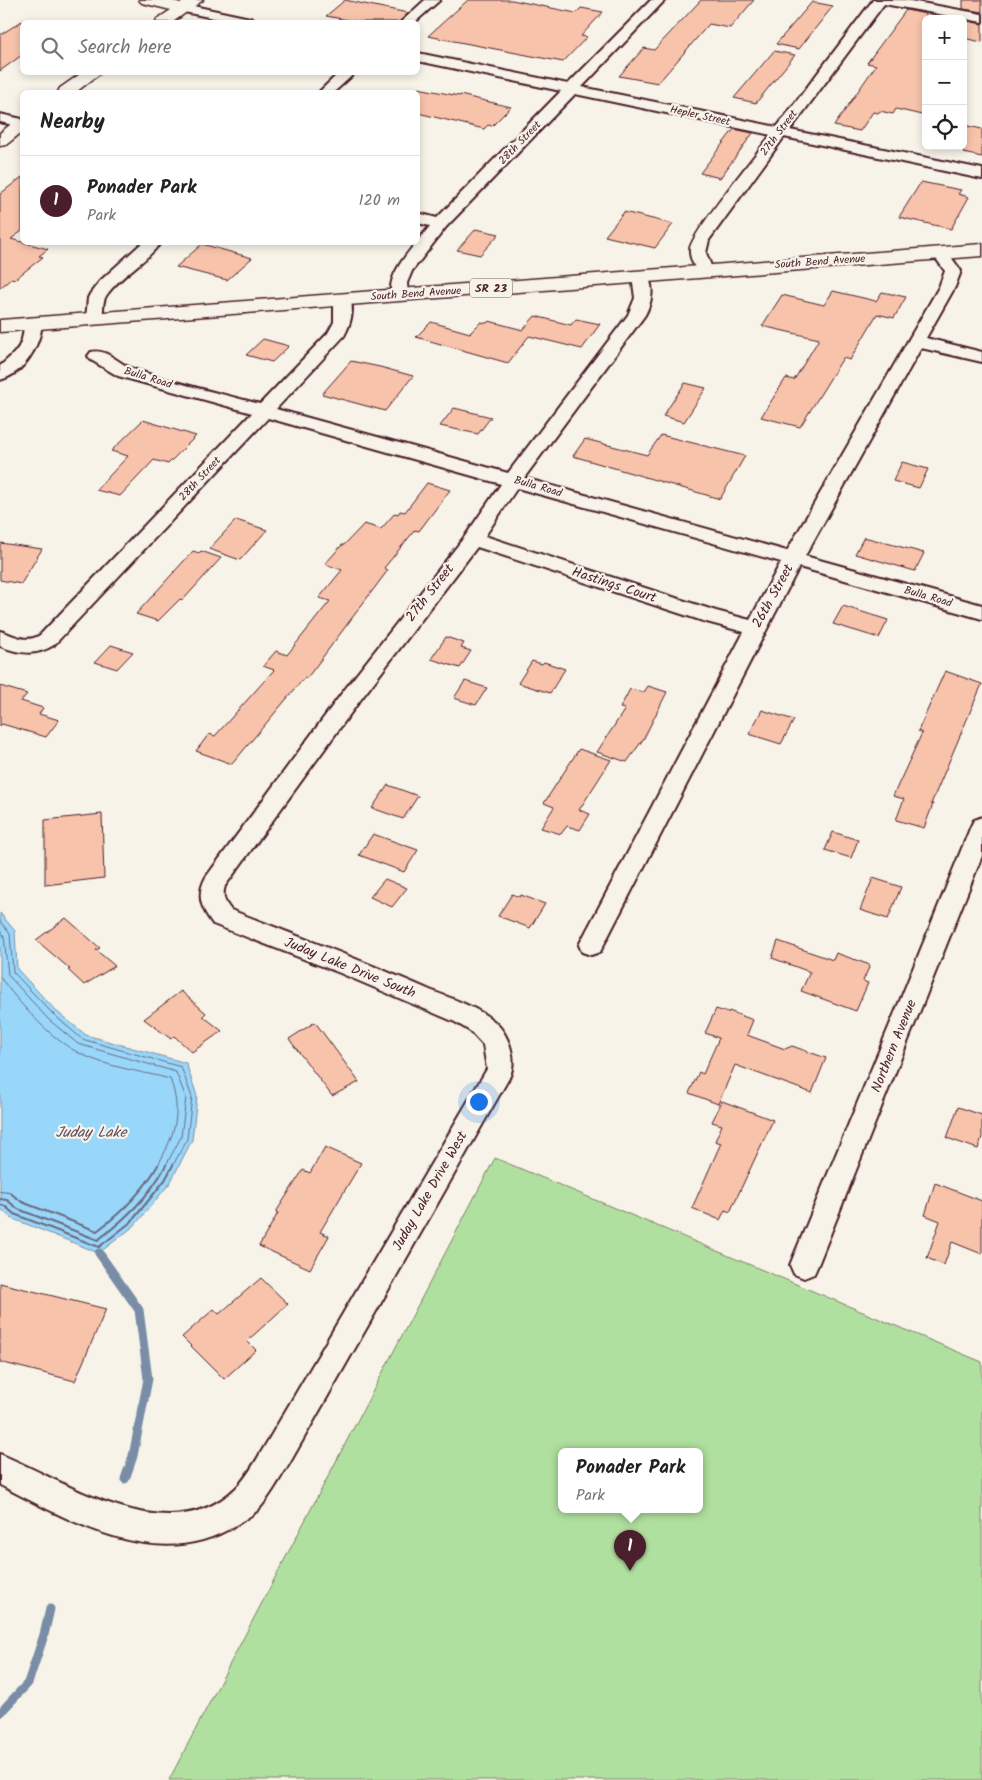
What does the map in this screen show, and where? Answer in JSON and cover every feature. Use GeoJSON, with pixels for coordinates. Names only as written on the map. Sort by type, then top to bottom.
{"type":"FeatureCollection","features":[{"type":"Feature","properties":{"kind":"main road"},"geometry":{"type":"LineString","coordinates":[[147,0],[189,4]]}},
{"type":"Feature","properties":{"kind":"main road"},"geometry":{"type":"LineString","coordinates":[[166,20],[189,4]]}},
{"type":"Feature","properties":{"kind":"main road"},"geometry":{"type":"LineString","coordinates":[[69,90],[90,75]]}},
{"type":"Feature","properties":{"kind":"main road"},"geometry":{"type":"LineString","coordinates":[[0,140],[20,125]]}},
{"type":"Feature","properties":{"kind":"main road","name":"South Bend Avenue"},"geometry":{"type":"LineString","coordinates":[[0,326],[982,250]]}},
{"type":"Feature","properties":{"kind":"street"},"geometry":{"type":"LineString","coordinates":[[409,20],[433,0]]}},
{"type":"Feature","properties":{"kind":"street","name":"28th Street"},"geometry":{"type":"LineString","coordinates":[[400,295],[398,283],[404,270],[440,224],[658,0]]}},
{"type":"Feature","properties":{"kind":"street"},"geometry":{"type":"LineString","coordinates":[[882,0],[982,18]]}},
{"type":"Feature","properties":{"kind":"street","name":"27th Street"},"geometry":{"type":"LineString","coordinates":[[705,271],[696,252],[699,243],[779,132],[882,0]]}},
{"type":"Feature","properties":{"kind":"street"},"geometry":{"type":"LineString","coordinates":[[189,4],[243,20]]}},
{"type":"Feature","properties":{"kind":"street","name":"Hepler Street"},"geometry":{"type":"LineString","coordinates":[[420,57],[982,174]]}},
{"type":"Feature","properties":{"kind":"street"},"geometry":{"type":"LineString","coordinates":[[328,90],[346,75]]}},
{"type":"Feature","properties":{"kind":"street"},"geometry":{"type":"LineString","coordinates":[[0,118],[20,123]]}},
{"type":"Feature","properties":{"kind":"street"},"geometry":{"type":"LineString","coordinates":[[420,219],[440,224]]}},
{"type":"Feature","properties":{"kind":"street"},"geometry":{"type":"LineString","coordinates":[[94,318],[96,298],[106,285],[150,245]]}},
{"type":"Feature","properties":{"kind":"street","name":"26th Street"},"geometry":{"type":"LineString","coordinates":[[591,945],[828,494],[947,287],[953,272],[940,253]]}},
{"type":"Feature","properties":{"kind":"street","name":"27th Street"},"geometry":{"type":"LineString","coordinates":[[214,908],[210,897],[214,883],[356,690],[473,539],[513,480],[641,308],[645,291],[640,276]]}},
{"type":"Feature","properties":{"kind":"street","name":"28th Street"},"geometry":{"type":"LineString","coordinates":[[0,638],[18,646],[34,646],[47,640],[335,336],[344,322],[342,299]]}},
{"type":"Feature","properties":{"kind":"street"},"geometry":{"type":"LineString","coordinates":[[0,375],[25,351],[33,338],[33,323]]}},
{"type":"Feature","properties":{"kind":"street"},"geometry":{"type":"LineString","coordinates":[[916,341],[982,357]]}},
{"type":"Feature","properties":{"kind":"street","name":"Bulla Road"},"geometry":{"type":"LineString","coordinates":[[97,356],[124,372],[982,612]]}},
{"type":"Feature","properties":{"kind":"street","name":"Hastings Court"},"geometry":{"type":"LineString","coordinates":[[473,539],[710,616],[756,628]]}},
{"type":"Feature","properties":{"kind":"street","name":"Northern Avenue"},"geometry":{"type":"LineString","coordinates":[[804,1266],[982,826]]}},
{"type":"Feature","properties":{"kind":"street","name":"Juday Lake Drive South"},"geometry":{"type":"LineString","coordinates":[[214,908],[222,916],[476,1021],[486,1030]]}},
{"type":"Feature","properties":{"kind":"street","name":"Juday Lake Drive West"},"geometry":{"type":"LineString","coordinates":[[0,1469],[101,1517],[152,1530],[189,1530],[213,1522],[240,1505],[253,1492],[500,1070],[500,1054],[494,1039],[486,1030]]}},
{"type":"Feature","properties":{"kind":"green space"},"geometry":{"type":"Polygon","coordinates":[[[495,1158],[982,1362],[982,1780],[169,1780],[495,1158]]]}},
{"type":"Feature","properties":{"kind":"water","name":"Juday Lake"},"geometry":{"type":"Polygon","coordinates":[[[0,913],[15,931],[17,969],[56,1011],[86,1035],[186,1063],[197,1096],[192,1140],[170,1183],[134,1226],[99,1253],[11,1218],[0,1208],[0,913]]]}},
{"type":"Feature","properties":{"kind":"building"},"geometry":{"type":"Polygon","coordinates":[[[345,0],[408,13],[401,20],[348,20],[326,16],[345,0]]]}},
{"type":"Feature","properties":{"kind":"building"},"geometry":{"type":"Polygon","coordinates":[[[468,0],[512,0],[576,13],[581,8],[603,12],[581,36],[587,37],[563,62],[428,36],[468,0]]]}},
{"type":"Feature","properties":{"kind":"building"},"geometry":{"type":"Polygon","coordinates":[[[701,0],[754,0],[730,28],[709,24],[658,83],[619,76],[644,48],[654,50],[701,0]]]}},
{"type":"Feature","properties":{"kind":"building"},"geometry":{"type":"Polygon","coordinates":[[[963,0],[982,0],[982,12],[963,9],[963,0]]]}},
{"type":"Feature","properties":{"kind":"building"},"geometry":{"type":"Polygon","coordinates":[[[812,2],[833,6],[799,49],[776,44],[812,2]]]}},
{"type":"Feature","properties":{"kind":"building"},"geometry":{"type":"Polygon","coordinates":[[[906,10],[926,14],[922,15],[922,115],[896,109],[893,114],[880,111],[878,113],[873,112],[860,131],[834,126],[876,65],[867,63],[906,10]]]}},
{"type":"Feature","properties":{"kind":"building"},"geometry":{"type":"Polygon","coordinates":[[[967,21],[982,24],[982,42],[967,39],[967,21]]]}},
{"type":"Feature","properties":{"kind":"building"},"geometry":{"type":"Polygon","coordinates":[[[20,22],[20,56],[0,71],[0,35],[20,22]]]}},
{"type":"Feature","properties":{"kind":"building"},"geometry":{"type":"Polygon","coordinates":[[[774,51],[795,55],[756,103],[734,98],[774,51]]]}},
{"type":"Feature","properties":{"kind":"building"},"geometry":{"type":"Polygon","coordinates":[[[418,88],[460,95],[511,107],[492,126],[488,125],[484,129],[420,113],[420,90],[418,88]]]}},
{"type":"Feature","properties":{"kind":"building"},"geometry":{"type":"Polygon","coordinates":[[[967,126],[982,129],[982,157],[963,153],[963,150],[967,150],[967,126]]]}},
{"type":"Feature","properties":{"kind":"building"},"geometry":{"type":"Polygon","coordinates":[[[734,129],[753,133],[720,178],[700,173],[734,129]]]}},
{"type":"Feature","properties":{"kind":"building"},"geometry":{"type":"Polygon","coordinates":[[[20,179],[20,232],[11,239],[20,241],[20,245],[33,245],[48,249],[39,256],[43,257],[0,288],[0,194],[20,179]]]}},
{"type":"Feature","properties":{"kind":"building"},"geometry":{"type":"Polygon","coordinates":[[[921,182],[961,190],[958,194],[969,197],[951,229],[899,217],[921,182]]]}},
{"type":"Feature","properties":{"kind":"building"},"geometry":{"type":"Polygon","coordinates":[[[624,212],[673,224],[655,248],[605,236],[624,212]]]}},
{"type":"Feature","properties":{"kind":"building"},"geometry":{"type":"Polygon","coordinates":[[[476,229],[499,234],[480,255],[457,250],[476,229]]]}},
{"type":"Feature","properties":{"kind":"building"},"geometry":{"type":"Polygon","coordinates":[[[201,245],[252,258],[227,280],[176,267],[201,245]]]}},
{"type":"Feature","properties":{"kind":"building"},"geometry":{"type":"Polygon","coordinates":[[[833,291],[876,301],[882,292],[906,297],[894,318],[877,314],[850,360],[843,358],[800,427],[761,417],[786,378],[794,380],[819,339],[762,326],[782,295],[824,305],[833,291]]]}},
{"type":"Feature","properties":{"kind":"building"},"geometry":{"type":"Polygon","coordinates":[[[535,316],[571,325],[576,319],[600,324],[582,349],[529,336],[508,363],[416,337],[431,322],[470,333],[481,322],[487,323],[489,321],[523,330],[535,316]]]}},
{"type":"Feature","properties":{"kind":"building"},"geometry":{"type":"Polygon","coordinates":[[[263,339],[289,346],[272,362],[246,355],[263,339]]]}},
{"type":"Feature","properties":{"kind":"building"},"geometry":{"type":"Polygon","coordinates":[[[351,361],[413,376],[385,411],[322,394],[351,361]]]}},
{"type":"Feature","properties":{"kind":"building"},"geometry":{"type":"Polygon","coordinates":[[[685,383],[706,388],[684,422],[663,416],[685,383]]]}},
{"type":"Feature","properties":{"kind":"building"},"geometry":{"type":"Polygon","coordinates":[[[454,408],[491,417],[478,434],[440,426],[454,408]]]}},
{"type":"Feature","properties":{"kind":"building"},"geometry":{"type":"Polygon","coordinates":[[[143,420],[196,436],[168,464],[154,460],[120,496],[96,490],[128,456],[111,451],[143,420]]]}},
{"type":"Feature","properties":{"kind":"building"},"geometry":{"type":"Polygon","coordinates":[[[661,435],[745,456],[720,499],[573,456],[585,439],[647,455],[661,435]]]}},
{"type":"Feature","properties":{"kind":"building"},"geometry":{"type":"Polygon","coordinates":[[[902,462],[928,469],[919,488],[893,481],[902,462]]]}},
{"type":"Feature","properties":{"kind":"building"},"geometry":{"type":"Polygon","coordinates":[[[427,483],[450,490],[419,531],[415,530],[384,568],[388,570],[307,678],[305,677],[232,764],[196,751],[209,734],[215,736],[274,670],[263,666],[276,651],[287,655],[330,601],[319,598],[342,570],[325,564],[364,524],[381,529],[395,513],[405,512],[427,483]]]}},
{"type":"Feature","properties":{"kind":"building"},"geometry":{"type":"Polygon","coordinates":[[[236,520],[267,530],[240,560],[209,549],[236,520]]]}},
{"type":"Feature","properties":{"kind":"building"},"geometry":{"type":"Polygon","coordinates":[[[864,537],[924,553],[915,571],[855,554],[864,537]]]}},
{"type":"Feature","properties":{"kind":"building"},"geometry":{"type":"Polygon","coordinates":[[[0,543],[42,549],[21,584],[0,580],[0,543]]]}},
{"type":"Feature","properties":{"kind":"building"},"geometry":{"type":"Polygon","coordinates":[[[193,551],[199,553],[201,551],[221,558],[183,600],[180,599],[158,621],[136,614],[193,551]]]}},
{"type":"Feature","properties":{"kind":"building"},"geometry":{"type":"Polygon","coordinates":[[[843,606],[888,620],[879,638],[833,624],[843,606]]]}},
{"type":"Feature","properties":{"kind":"building"},"geometry":{"type":"Polygon","coordinates":[[[446,637],[464,643],[461,648],[471,651],[460,668],[431,659],[446,637]]]}},
{"type":"Feature","properties":{"kind":"building"},"geometry":{"type":"Polygon","coordinates":[[[111,645],[133,652],[117,669],[95,662],[111,645]]]}},
{"type":"Feature","properties":{"kind":"building"},"geometry":{"type":"Polygon","coordinates":[[[532,661],[542,664],[544,662],[565,669],[550,693],[518,683],[532,661]]]}},
{"type":"Feature","properties":{"kind":"building"},"geometry":{"type":"Polygon","coordinates":[[[945,671],[982,684],[931,804],[933,804],[924,828],[896,820],[904,799],[893,796],[922,733],[918,731],[945,671]]]}},
{"type":"Feature","properties":{"kind":"building"},"geometry":{"type":"Polygon","coordinates":[[[465,681],[487,688],[476,705],[454,698],[465,681]]]}},
{"type":"Feature","properties":{"kind":"building"},"geometry":{"type":"Polygon","coordinates":[[[0,686],[27,694],[21,701],[43,708],[39,714],[59,720],[46,737],[2,724],[0,726],[0,686]]]}},
{"type":"Feature","properties":{"kind":"building"},"geometry":{"type":"Polygon","coordinates":[[[648,686],[667,692],[644,738],[627,762],[597,752],[625,709],[620,708],[630,689],[644,692],[648,686]]]}},
{"type":"Feature","properties":{"kind":"building"},"geometry":{"type":"Polygon","coordinates":[[[762,710],[794,720],[781,744],[749,734],[762,710]]]}},
{"type":"Feature","properties":{"kind":"building"},"geometry":{"type":"Polygon","coordinates":[[[579,749],[611,760],[579,810],[590,814],[580,830],[567,826],[561,834],[541,828],[554,807],[544,803],[579,749]]]}},
{"type":"Feature","properties":{"kind":"building"},"geometry":{"type":"Polygon","coordinates":[[[388,785],[418,796],[403,819],[372,808],[388,785]]]}},
{"type":"Feature","properties":{"kind":"building"},"geometry":{"type":"Polygon","coordinates":[[[102,814],[104,878],[45,885],[45,820],[102,814]]]}},
{"type":"Feature","properties":{"kind":"building"},"geometry":{"type":"Polygon","coordinates":[[[833,832],[858,840],[851,858],[825,850],[833,832]]]}},
{"type":"Feature","properties":{"kind":"building"},"geometry":{"type":"Polygon","coordinates":[[[373,834],[418,850],[404,872],[359,855],[373,834]]]}},
{"type":"Feature","properties":{"kind":"building"},"geometry":{"type":"Polygon","coordinates":[[[873,878],[901,887],[888,919],[860,910],[873,878]]]}},
{"type":"Feature","properties":{"kind":"building"},"geometry":{"type":"Polygon","coordinates":[[[385,879],[407,888],[392,907],[370,897],[385,879]]]}},
{"type":"Feature","properties":{"kind":"building"},"geometry":{"type":"Polygon","coordinates":[[[512,894],[520,897],[521,895],[545,904],[530,928],[498,916],[512,894]]]}},
{"type":"Feature","properties":{"kind":"building"},"geometry":{"type":"Polygon","coordinates":[[[66,918],[100,948],[96,950],[115,966],[84,985],[68,970],[70,969],[36,940],[66,918]]]}},
{"type":"Feature","properties":{"kind":"building"},"geometry":{"type":"Polygon","coordinates":[[[778,941],[833,960],[836,953],[870,965],[863,981],[868,983],[856,1011],[801,991],[810,972],[772,958],[778,941]]]}},
{"type":"Feature","properties":{"kind":"building"},"geometry":{"type":"Polygon","coordinates":[[[181,991],[206,1013],[203,1016],[222,1031],[192,1052],[174,1036],[171,1039],[144,1019],[181,991]]]}},
{"type":"Feature","properties":{"kind":"building"},"geometry":{"type":"Polygon","coordinates":[[[716,1009],[728,1013],[729,1011],[753,1020],[747,1035],[785,1049],[792,1046],[826,1058],[812,1093],[735,1065],[718,1104],[689,1093],[699,1072],[703,1074],[719,1038],[705,1033],[716,1009]]]}},
{"type":"Feature","properties":{"kind":"building"},"geometry":{"type":"Polygon","coordinates":[[[315,1022],[359,1082],[332,1096],[289,1039],[315,1022]]]}},
{"type":"Feature","properties":{"kind":"building"},"geometry":{"type":"Polygon","coordinates":[[[722,1101],[773,1120],[730,1212],[725,1210],[720,1220],[692,1208],[721,1143],[715,1141],[722,1125],[712,1122],[722,1101]]]}},
{"type":"Feature","properties":{"kind":"building"},"geometry":{"type":"Polygon","coordinates":[[[958,1107],[982,1115],[982,1137],[978,1149],[947,1138],[958,1107]]]}},
{"type":"Feature","properties":{"kind":"building"},"geometry":{"type":"Polygon","coordinates":[[[325,1147],[361,1163],[320,1232],[329,1236],[310,1269],[259,1246],[278,1213],[276,1212],[303,1170],[310,1173],[325,1147]]]}},
{"type":"Feature","properties":{"kind":"building"},"geometry":{"type":"Polygon","coordinates":[[[935,1183],[982,1201],[982,1254],[952,1242],[944,1265],[927,1258],[940,1221],[925,1215],[935,1183]]]}},
{"type":"Feature","properties":{"kind":"building"},"geometry":{"type":"Polygon","coordinates":[[[261,1278],[288,1304],[247,1341],[256,1350],[224,1379],[182,1337],[214,1309],[219,1314],[261,1278]]]}},
{"type":"Feature","properties":{"kind":"building"},"geometry":{"type":"Polygon","coordinates":[[[0,1283],[106,1309],[75,1381],[0,1362],[0,1283]]]}},
{"type":"Feature","properties":{"kind":"waterway"},"geometry":{"type":"LineString","coordinates":[[99,1253],[139,1310],[148,1379],[133,1456],[125,1479]]}},
{"type":"Feature","properties":{"kind":"waterway"},"geometry":{"type":"LineString","coordinates":[[0,1713],[28,1683],[44,1635],[50,1609]]}},
{"type":"Feature","properties":{"kind":"place","name":"Ponader Park"},"geometry":{"type":"Point","coordinates":[630,1571]}}]}
